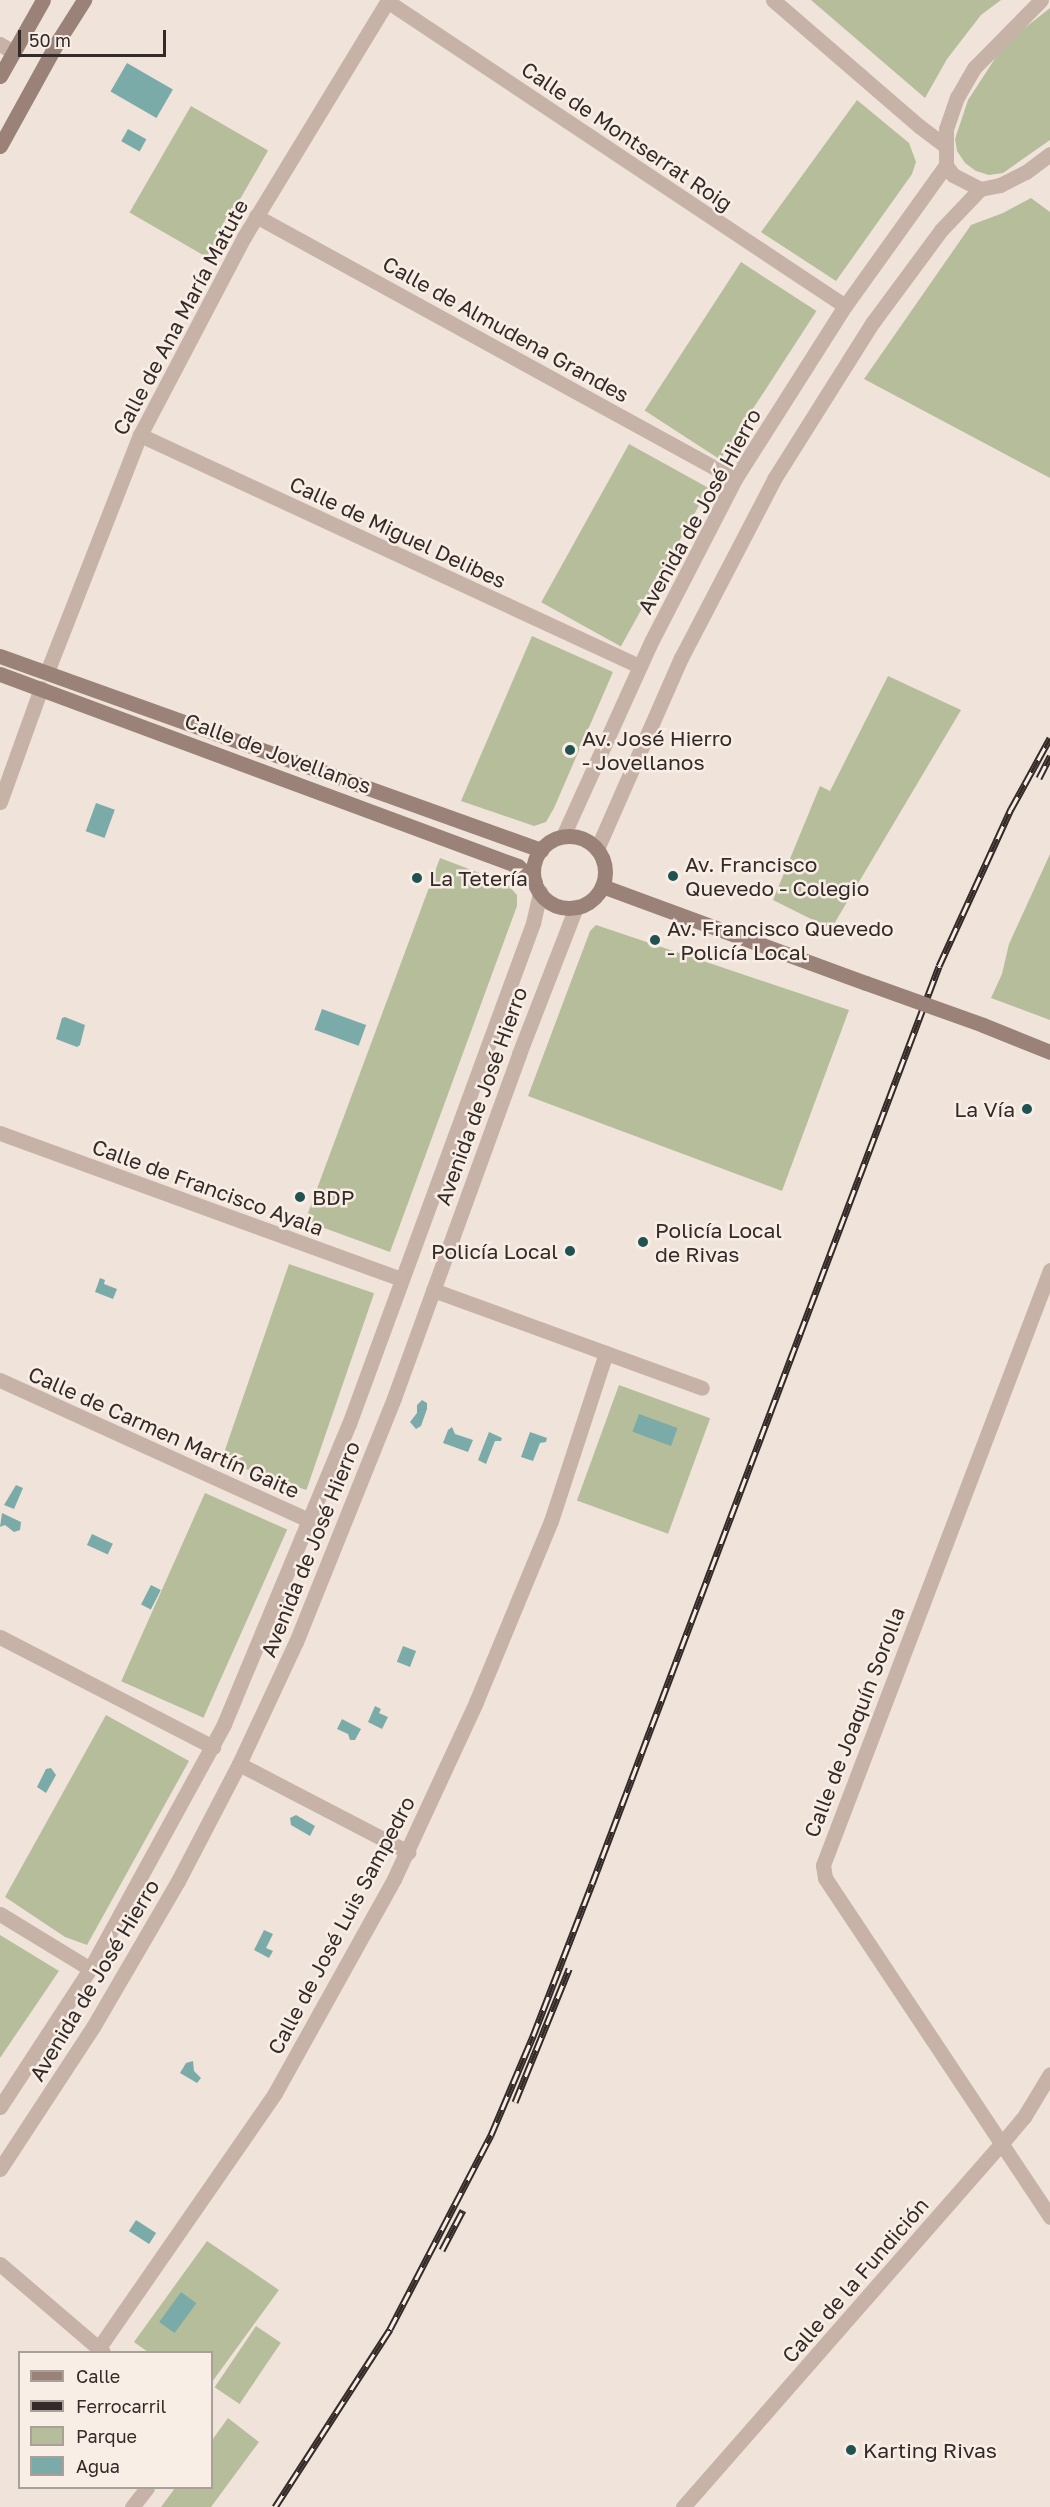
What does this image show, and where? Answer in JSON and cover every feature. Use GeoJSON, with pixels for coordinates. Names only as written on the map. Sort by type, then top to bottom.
{"type":"FeatureCollection","features":[{"type":"Feature","properties":{"kind":"street"},"geometry":{"type":"LineString","coordinates":[[0,76],[7,48],[44,0]]}},
{"type":"Feature","properties":{"kind":"street"},"geometry":{"type":"LineString","coordinates":[[0,146],[58,41],[84,0]]}},
{"type":"Feature","properties":{"kind":"street"},"geometry":{"type":"LineString","coordinates":[[772,0],[918,126],[946,146]]}},
{"type":"Feature","properties":{"kind":"street"},"geometry":{"type":"LineString","coordinates":[[980,189],[953,175],[946,165],[946,129],[957,97],[975,68],[1041,0]]}},
{"type":"Feature","properties":{"kind":"street","name":"Calle de Ana María Matute"},"geometry":{"type":"LineString","coordinates":[[47,672],[141,435],[256,216],[387,1]]}},
{"type":"Feature","properties":{"kind":"street","name":"Calle de Montserrat Roig"},"geometry":{"type":"LineString","coordinates":[[387,1],[845,306]]}},
{"type":"Feature","properties":{"kind":"street"},"geometry":{"type":"LineString","coordinates":[[597,849],[681,658],[774,479],[873,322],[941,230],[980,189],[1000,185],[1026,172],[1050,154]]}},
{"type":"Feature","properties":{"kind":"street","name":"Avenida de José Hierro"},"geometry":{"type":"LineString","coordinates":[[563,836],[639,666],[735,479],[845,306],[946,165]]}},
{"type":"Feature","properties":{"kind":"street","name":"Calle de Almudena Grandes"},"geometry":{"type":"LineString","coordinates":[[256,216],[735,479]]}},
{"type":"Feature","properties":{"kind":"street","name":"Calle de Miguel Delibes"},"geometry":{"type":"LineString","coordinates":[[141,435],[639,666]]}},
{"type":"Feature","properties":{"kind":"street","name":"Calle de Jovellanos"},"geometry":{"type":"LineString","coordinates":[[0,656],[541,850]]}},
{"type":"Feature","properties":{"kind":"street","name":"Calle de Jovellanos"},"geometry":{"type":"LineString","coordinates":[[0,674],[518,866],[538,887]]}},
{"type":"Feature","properties":{"kind":"street"},"geometry":{"type":"LineString","coordinates":[[0,802],[41,688]]}},
{"type":"Feature","properties":{"kind":"street"},"geometry":{"type":"LineString","coordinates":[[563,836],[582,838],[597,849],[605,870],[602,886],[595,896],[576,907],[555,904],[538,887],[534,871],[541,850],[548,843],[563,836]]}},
{"type":"Feature","properties":{"kind":"street"},"geometry":{"type":"LineString","coordinates":[[602,886],[983,1025],[1050,1052]]}},
{"type":"Feature","properties":{"kind":"street","name":"Avenida de José Hierro"},"geometry":{"type":"LineString","coordinates":[[0,2107],[90,1968],[213,1748],[311,1521],[533,923],[538,887]]}},
{"type":"Feature","properties":{"kind":"street","name":"Avenida de José Hierro"},"geometry":{"type":"LineString","coordinates":[[0,2169],[111,1996],[178,1881],[239,1764],[296,1642],[341,1535],[519,1054],[576,907]]}},
{"type":"Feature","properties":{"kind":"street","name":"Calle de Francisco Ayala"},"geometry":{"type":"LineString","coordinates":[[0,1133],[401,1279]]}},
{"type":"Feature","properties":{"kind":"street","name":"Calle de Joaquín Sorolla"},"geometry":{"type":"LineString","coordinates":[[1050,1270],[823,1865],[825,1878],[1050,2217]]}},
{"type":"Feature","properties":{"kind":"street"},"geometry":{"type":"LineString","coordinates":[[433,1290],[702,1388]]}},
{"type":"Feature","properties":{"kind":"street","name":"Calle de José Luis Sampedro"},"geometry":{"type":"LineString","coordinates":[[101,2350],[275,2093],[408,1852],[476,1702],[551,1521],[606,1353]]}},
{"type":"Feature","properties":{"kind":"street","name":"Calle de Carmen Martín Gaite"},"geometry":{"type":"LineString","coordinates":[[0,1380],[311,1521]]}},
{"type":"Feature","properties":{"kind":"street"},"geometry":{"type":"LineString","coordinates":[[0,1637],[213,1748]]}},
{"type":"Feature","properties":{"kind":"street"},"geometry":{"type":"LineString","coordinates":[[239,1764],[408,1852]]}},
{"type":"Feature","properties":{"kind":"street"},"geometry":{"type":"LineString","coordinates":[[0,1914],[90,1968]]}},
{"type":"Feature","properties":{"kind":"street","name":"Calle de la Fundición"},"geometry":{"type":"LineString","coordinates":[[683,2507],[1002,2143],[1037,2098],[1050,2074]]}},
{"type":"Feature","properties":{"kind":"street"},"geometry":{"type":"LineString","coordinates":[[0,2264],[101,2350]]}},
{"type":"Feature","properties":{"kind":"street"},"geometry":{"type":"LineString","coordinates":[[132,2507],[146,2489]]}},
{"type":"Feature","properties":{"kind":"green space"},"geometry":{"type":"Polygon","coordinates":[[[811,0],[1001,0],[981,15],[947,59],[925,98],[811,0]]]}},
{"type":"Feature","properties":{"kind":"green space"},"geometry":{"type":"Polygon","coordinates":[[[1050,8],[1050,140],[1003,173],[989,175],[976,171],[965,163],[957,151],[955,139],[968,100],[998,54],[1017,34],[1050,8]]]}},
{"type":"Feature","properties":{"kind":"green space"},"geometry":{"type":"Polygon","coordinates":[[[857,100],[909,143],[916,162],[912,174],[836,281],[761,232],[857,100]]]}},
{"type":"Feature","properties":{"kind":"green space"},"geometry":{"type":"Polygon","coordinates":[[[191,106],[268,150],[207,257],[130,213],[191,106]]]}},
{"type":"Feature","properties":{"kind":"green space"},"geometry":{"type":"Polygon","coordinates":[[[1031,198],[1050,212],[1050,478],[864,379],[971,225],[1003,213],[1031,198]]]}},
{"type":"Feature","properties":{"kind":"green space"},"geometry":{"type":"Polygon","coordinates":[[[741,262],[816,311],[720,459],[645,410],[741,262]]]}},
{"type":"Feature","properties":{"kind":"green space"},"geometry":{"type":"Polygon","coordinates":[[[629,444],[709,488],[621,646],[541,602],[629,444]]]}},
{"type":"Feature","properties":{"kind":"green space"},"geometry":{"type":"Polygon","coordinates":[[[532,636],[613,672],[554,808],[546,822],[534,826],[461,801],[532,636]]]}},
{"type":"Feature","properties":{"kind":"green space"},"geometry":{"type":"Polygon","coordinates":[[[888,676],[961,710],[831,929],[773,900],[820,786],[830,791],[888,676]]]}},
{"type":"Feature","properties":{"kind":"green space"},"geometry":{"type":"Polygon","coordinates":[[[1050,854],[1050,1020],[991,998],[1002,974],[1009,944],[1050,854]]]}},
{"type":"Feature","properties":{"kind":"green space"},"geometry":{"type":"Polygon","coordinates":[[[440,858],[506,883],[517,895],[517,906],[390,1252],[305,1221],[440,858]]]}},
{"type":"Feature","properties":{"kind":"green space"},"geometry":{"type":"Polygon","coordinates":[[[596,925],[849,1010],[782,1191],[528,1096],[590,931],[596,925]]]}},
{"type":"Feature","properties":{"kind":"green space"},"geometry":{"type":"Polygon","coordinates":[[[289,1264],[374,1293],[306,1490],[221,1461],[289,1264]]]}},
{"type":"Feature","properties":{"kind":"green space"},"geometry":{"type":"Polygon","coordinates":[[[619,1385],[710,1418],[668,1534],[577,1501],[619,1385]]]}},
{"type":"Feature","properties":{"kind":"green space"},"geometry":{"type":"Polygon","coordinates":[[[205,1493],[287,1530],[203,1718],[121,1681],[205,1493]]]}},
{"type":"Feature","properties":{"kind":"green space"},"geometry":{"type":"Polygon","coordinates":[[[106,1715],[189,1761],[87,1945],[65,1937],[5,1897],[106,1715]]]}},
{"type":"Feature","properties":{"kind":"green space"},"geometry":{"type":"Polygon","coordinates":[[[0,1935],[59,1971],[0,2058],[0,1935]]]}},
{"type":"Feature","properties":{"kind":"green space"},"geometry":{"type":"Polygon","coordinates":[[[207,2241],[279,2290],[213,2381],[213,2351],[147,2351],[134,2342],[207,2241]]]}},
{"type":"Feature","properties":{"kind":"green space"},"geometry":{"type":"Polygon","coordinates":[[[256,2326],[281,2343],[239,2404],[215,2387],[256,2326]]]}},
{"type":"Feature","properties":{"kind":"green space"},"geometry":{"type":"Polygon","coordinates":[[[228,2418],[259,2442],[211,2507],[161,2507],[174,2489],[213,2489],[213,2439],[228,2418]]]}},
{"type":"Feature","properties":{"kind":"water"},"geometry":{"type":"Polygon","coordinates":[[[127,63],[173,90],[156,118],[110,92],[127,63]]]}},
{"type":"Feature","properties":{"kind":"water"},"geometry":{"type":"Polygon","coordinates":[[[128,129],[146,139],[140,151],[121,141],[128,129]]]}},
{"type":"Feature","properties":{"kind":"water"},"geometry":{"type":"Polygon","coordinates":[[[96,803],[115,810],[105,838],[86,831],[96,803]]]}},
{"type":"Feature","properties":{"kind":"water"},"geometry":{"type":"Polygon","coordinates":[[[322,1009],[366,1025],[359,1046],[314,1030],[322,1009]]]}},
{"type":"Feature","properties":{"kind":"water"},"geometry":{"type":"Polygon","coordinates":[[[65,1017],[85,1025],[80,1045],[77,1047],[56,1039],[62,1018],[65,1017]]]}},
{"type":"Feature","properties":{"kind":"water"},"geometry":{"type":"Polygon","coordinates":[[[100,1278],[105,1280],[104,1284],[117,1289],[113,1299],[95,1292],[100,1278]]]}},
{"type":"Feature","properties":{"kind":"water"},"geometry":{"type":"Polygon","coordinates":[[[422,1400],[427,1403],[427,1409],[421,1426],[416,1429],[410,1422],[417,1413],[417,1405],[422,1400]]]}},
{"type":"Feature","properties":{"kind":"water"},"geometry":{"type":"Polygon","coordinates":[[[639,1414],[678,1428],[671,1446],[633,1432],[639,1414]]]}},
{"type":"Feature","properties":{"kind":"water"},"geometry":{"type":"Polygon","coordinates":[[[452,1427],[455,1434],[473,1440],[468,1452],[443,1443],[448,1430],[452,1427]]]}},
{"type":"Feature","properties":{"kind":"water"},"geometry":{"type":"Polygon","coordinates":[[[489,1432],[502,1438],[501,1441],[495,1441],[486,1464],[478,1460],[489,1432]]]}},
{"type":"Feature","properties":{"kind":"water"},"geometry":{"type":"Polygon","coordinates":[[[530,1432],[547,1438],[546,1442],[540,1443],[533,1461],[521,1457],[530,1432]]]}},
{"type":"Feature","properties":{"kind":"water"},"geometry":{"type":"Polygon","coordinates":[[[16,1485],[23,1488],[14,1509],[4,1505],[16,1485]]]}},
{"type":"Feature","properties":{"kind":"water"},"geometry":{"type":"Polygon","coordinates":[[[2,1513],[21,1522],[20,1530],[14,1532],[5,1525],[0,1527],[2,1513]]]}},
{"type":"Feature","properties":{"kind":"water"},"geometry":{"type":"Polygon","coordinates":[[[92,1534],[113,1544],[108,1555],[87,1545],[92,1534]]]}},
{"type":"Feature","properties":{"kind":"water"},"geometry":{"type":"Polygon","coordinates":[[[151,1585],[161,1590],[151,1610],[141,1605],[151,1585]]]}},
{"type":"Feature","properties":{"kind":"water"},"geometry":{"type":"Polygon","coordinates":[[[403,1646],[416,1651],[410,1667],[397,1662],[403,1646]]]}},
{"type":"Feature","properties":{"kind":"water"},"geometry":{"type":"Polygon","coordinates":[[[375,1706],[381,1709],[379,1713],[388,1717],[382,1729],[368,1722],[375,1706]]]}},
{"type":"Feature","properties":{"kind":"water"},"geometry":{"type":"Polygon","coordinates":[[[342,1719],[361,1729],[355,1740],[350,1740],[348,1734],[337,1729],[342,1719]]]}},
{"type":"Feature","properties":{"kind":"water"},"geometry":{"type":"Polygon","coordinates":[[[51,1768],[56,1775],[46,1793],[37,1787],[46,1769],[51,1768]]]}},
{"type":"Feature","properties":{"kind":"water"},"geometry":{"type":"Polygon","coordinates":[[[296,1815],[315,1826],[310,1836],[291,1825],[290,1818],[296,1815]]]}},
{"type":"Feature","properties":{"kind":"water"},"geometry":{"type":"Polygon","coordinates":[[[264,1930],[273,1934],[266,1948],[273,1951],[269,1958],[254,1950],[264,1930]]]}},
{"type":"Feature","properties":{"kind":"water"},"geometry":{"type":"Polygon","coordinates":[[[193,2061],[194,2071],[201,2078],[197,2083],[180,2073],[186,2063],[193,2061]]]}},
{"type":"Feature","properties":{"kind":"water"},"geometry":{"type":"Polygon","coordinates":[[[136,2220],[156,2233],[149,2244],[129,2231],[136,2220]]]}},
{"type":"Feature","properties":{"kind":"water"},"geometry":{"type":"Polygon","coordinates":[[[181,2292],[196,2303],[175,2333],[159,2322],[181,2292]]]}},
{"type":"Feature","properties":{"kind":"railway"},"geometry":{"type":"LineString","coordinates":[[275,2507],[390,2329],[491,2135],[533,2036],[592,1884],[939,966],[1011,809],[1050,738]]}},
{"type":"Feature","properties":{"kind":"railway"},"geometry":{"type":"LineString","coordinates":[[1039,778],[1050,756]]}},
{"type":"Feature","properties":{"kind":"railway"},"geometry":{"type":"LineString","coordinates":[[515,2102],[569,1969]]}},
{"type":"Feature","properties":{"kind":"railway"},"geometry":{"type":"LineString","coordinates":[[442,2250],[463,2210]]}},
{"type":"Feature","properties":{"kind":"place","name":"Av. José Hierro - Jovellanos"},"geometry":{"type":"Point","coordinates":[570,750]}},
{"type":"Feature","properties":{"kind":"place","name":"Av. Francisco Quevedo - Colegio"},"geometry":{"type":"Point","coordinates":[673,876]}},
{"type":"Feature","properties":{"kind":"place","name":"La Tetería"},"geometry":{"type":"Point","coordinates":[417,878]}},
{"type":"Feature","properties":{"kind":"place","name":"Av. Francisco Quevedo - Policía Local"},"geometry":{"type":"Point","coordinates":[655,940]}},
{"type":"Feature","properties":{"kind":"place","name":"La Vía"},"geometry":{"type":"Point","coordinates":[1027,1109]}},
{"type":"Feature","properties":{"kind":"place","name":"BDP"},"geometry":{"type":"Point","coordinates":[300,1197]}},
{"type":"Feature","properties":{"kind":"place","name":"Policía Local de Rivas"},"geometry":{"type":"Point","coordinates":[643,1242]}},
{"type":"Feature","properties":{"kind":"place","name":"Policía Local"},"geometry":{"type":"Point","coordinates":[570,1251]}},
{"type":"Feature","properties":{"kind":"place","name":"Karting Rivas"},"geometry":{"type":"Point","coordinates":[851,2450]}}]}
